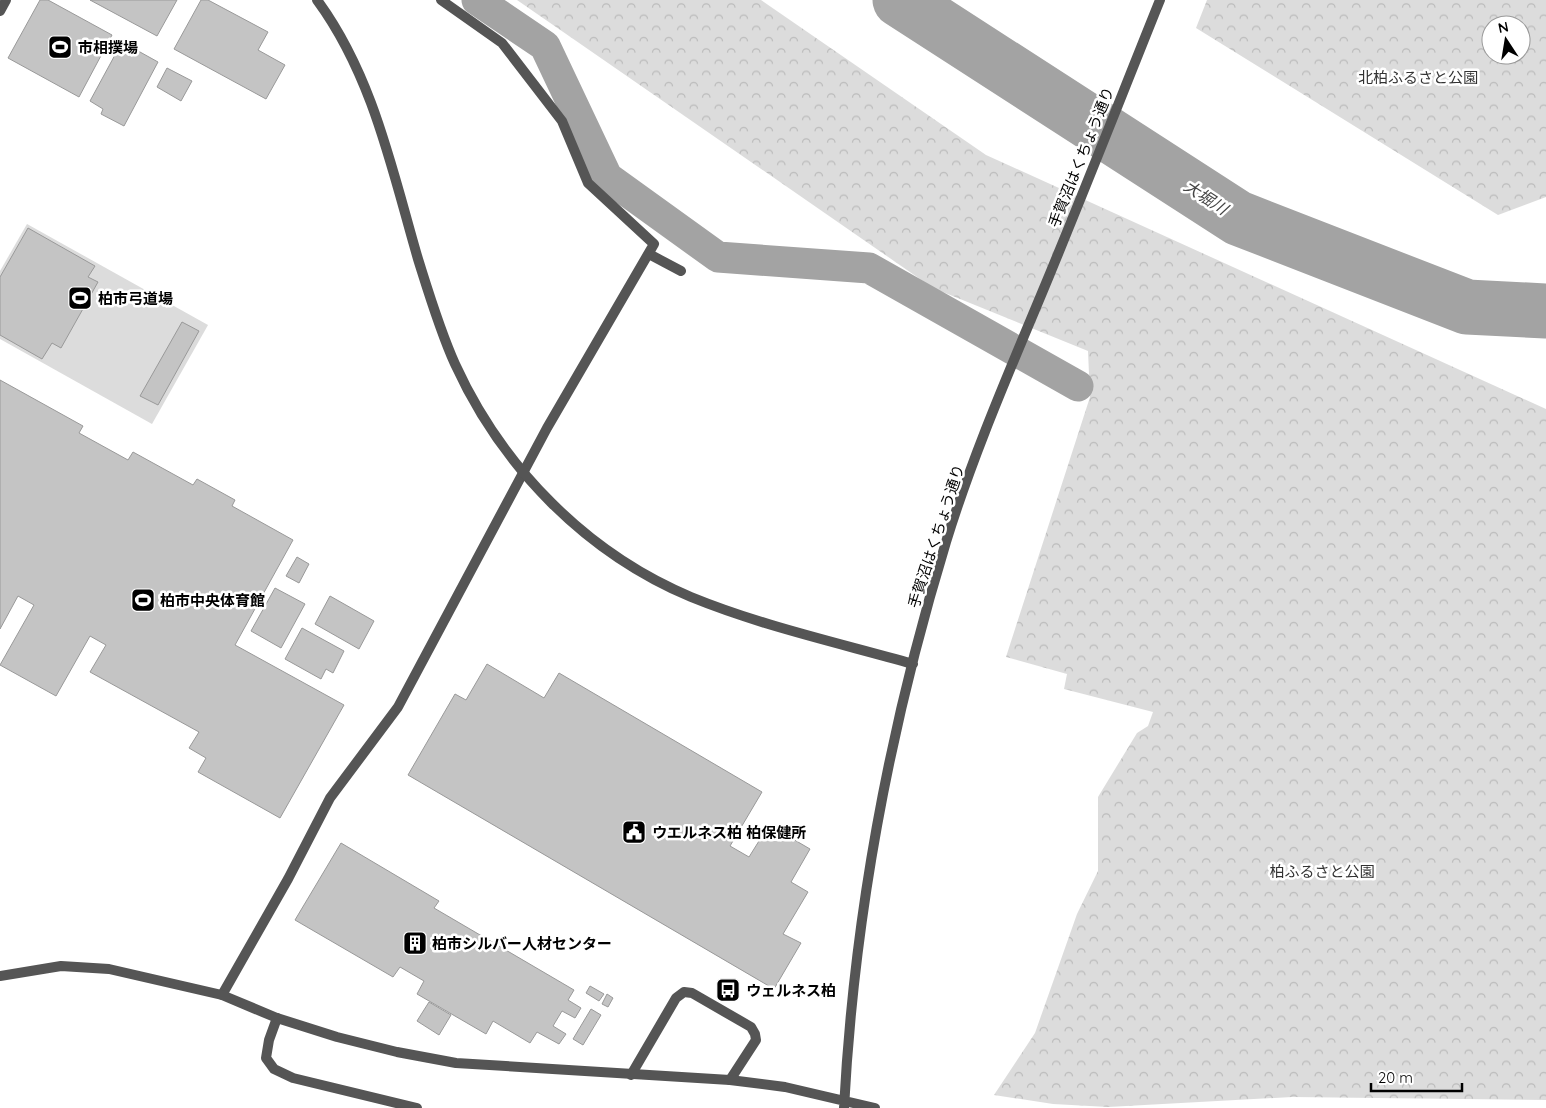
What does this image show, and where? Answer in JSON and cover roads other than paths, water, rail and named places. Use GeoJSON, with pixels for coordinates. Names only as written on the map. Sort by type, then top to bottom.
{"type":"FeatureCollection","features":[{"type":"Feature","properties":{"kind":"street"},"geometry":{"type":"LineString","coordinates":[[0,11],[6,0]]}},
{"type":"Feature","properties":{"kind":"street"},"geometry":{"type":"LineString","coordinates":[[316,0],[345,45],[372,102],[438,319],[455,364],[470,394],[516,462],[546,497],[573,524],[612,554],[658,581],[733,613],[913,664]]}},
{"type":"Feature","properties":{"kind":"street"},"geometry":{"type":"LineString","coordinates":[[222,995],[288,879],[330,798],[398,707],[547,428],[654,244],[588,183],[562,121],[502,43],[441,0]]}},
{"type":"Feature","properties":{"kind":"street","name":"手賀沼はくちょう通り"},"geometry":{"type":"LineString","coordinates":[[844,1108],[847,1055],[864,901],[886,782],[913,664],[947,540],[977,455],[1160,0]]}},
{"type":"Feature","properties":{"kind":"street"},"geometry":{"type":"LineString","coordinates":[[648,254],[681,272]]}},
{"type":"Feature","properties":{"kind":"street"},"geometry":{"type":"LineString","coordinates":[[0,976],[64,966],[109,969],[222,995],[277,1018],[388,1050],[456,1062],[631,1075],[730,1080],[785,1087],[875,1108]]}},
{"type":"Feature","properties":{"kind":"street"},"geometry":{"type":"LineString","coordinates":[[631,1075],[676,998],[684,992],[692,993],[751,1027],[755,1034],[756,1040],[730,1080]]}},
{"type":"Feature","properties":{"kind":"street"},"geometry":{"type":"LineString","coordinates":[[277,1018],[269,1040],[266,1058],[274,1069],[293,1078],[418,1108]]}},
{"type":"Feature","properties":{"kind":"waterway"},"geometry":{"type":"LineString","coordinates":[[477,0],[545,46],[607,177],[718,257],[869,268],[1078,386]]}},
{"type":"Feature","properties":{"kind":"waterway","name":"大堀川"},"geometry":{"type":"LineString","coordinates":[[900,0],[1238,218],[1467,307],[1546,311]]}},
{"type":"Feature","properties":{"kind":"place","name":"市相撲場"},"geometry":{"type":"Point","coordinates":[60,47]}},
{"type":"Feature","properties":{"kind":"place","name":"柏市弓道場"},"geometry":{"type":"Point","coordinates":[80,298]}},
{"type":"Feature","properties":{"kind":"place","name":"柏市中央体育館"},"geometry":{"type":"Point","coordinates":[143,600]}},
{"type":"Feature","properties":{"kind":"place","name":"ウエルネス柏 柏保健所"},"geometry":{"type":"Point","coordinates":[634,832]}},
{"type":"Feature","properties":{"kind":"place","name":"柏市シルバー人材センター"},"geometry":{"type":"Point","coordinates":[415,943]}},
{"type":"Feature","properties":{"kind":"place","name":"ウェルネス柏"},"geometry":{"type":"Point","coordinates":[728,990]}},
{"type":"Feature","properties":{"kind":"park label","name":"北柏ふるさと公園"},"geometry":{"type":"Point","coordinates":[1418,77]}},
{"type":"Feature","properties":{"kind":"park label","name":"柏ふるさと公園"},"geometry":{"type":"Point","coordinates":[1322,871]}}]}
